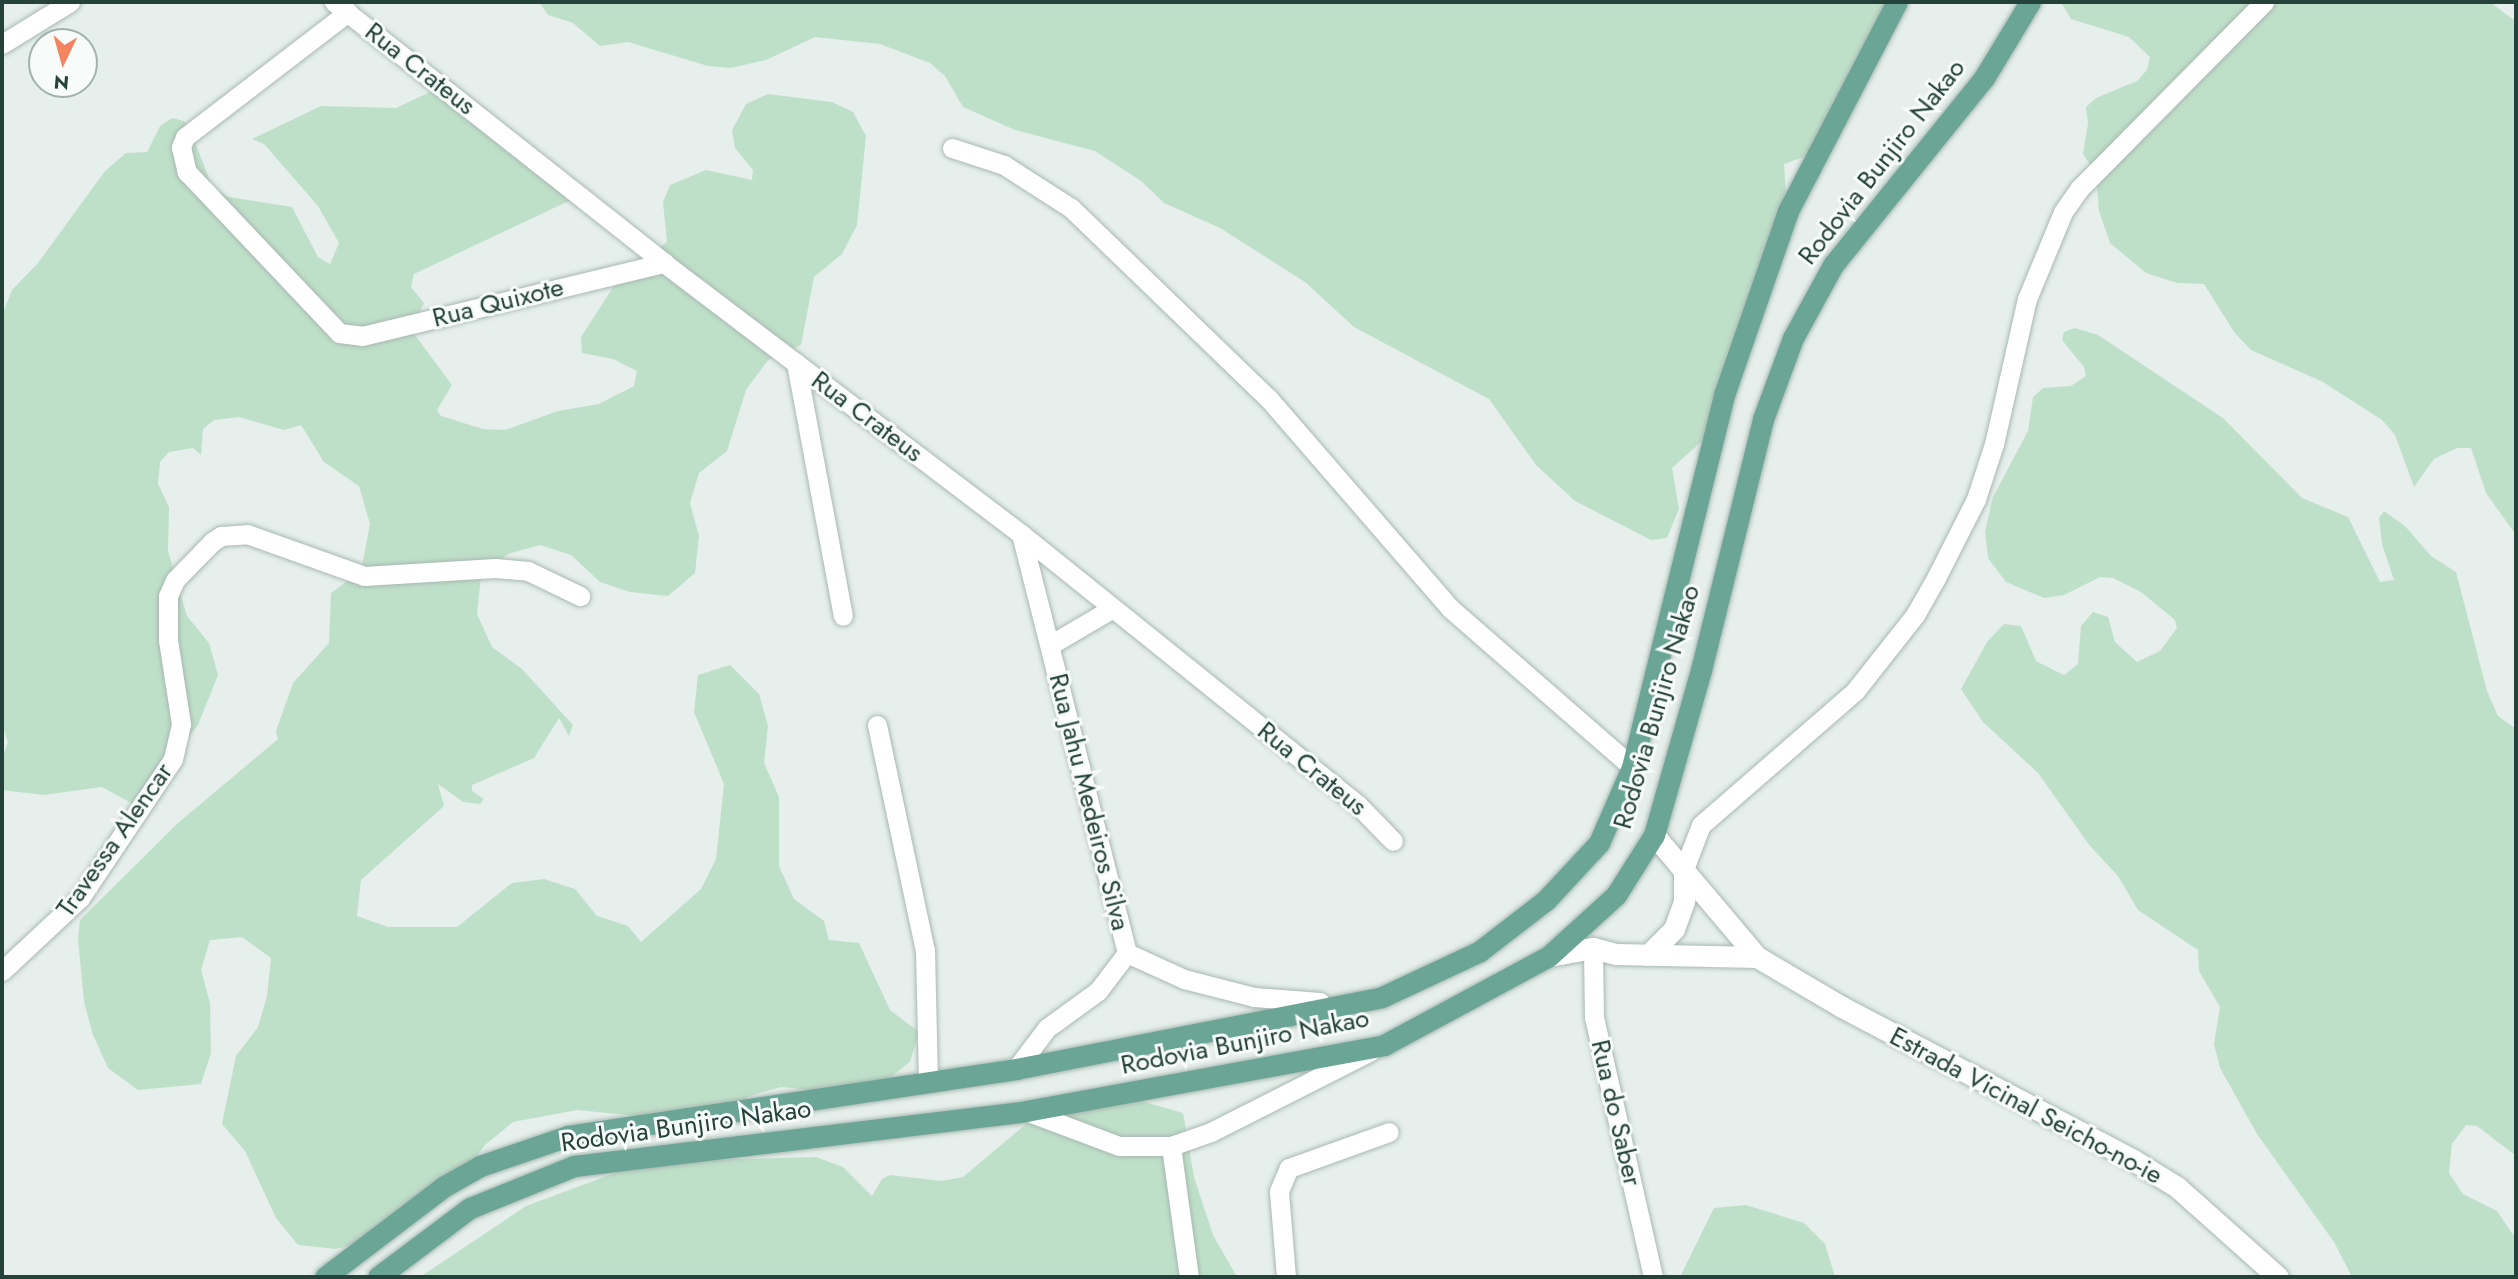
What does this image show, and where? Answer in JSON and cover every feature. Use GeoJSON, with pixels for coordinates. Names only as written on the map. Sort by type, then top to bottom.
{"type":"FeatureCollection","features":[{"type":"Feature","properties":{"kind":"main road","name":"Rodovia Bunjiro Nakao"},"geometry":{"type":"LineString","coordinates":[[326,1277],[443,1186],[480,1166],[568,1136],[1016,1069],[1382,997],[1480,951],[1546,900],[1599,843],[1632,767],[1725,392],[1788,211],[1896,2]]}},
{"type":"Feature","properties":{"kind":"main road","name":"Rodovia Bunjiro Nakao"},"geometry":{"type":"LineString","coordinates":[[378,1277],[470,1208],[574,1166],[1026,1111],[1384,1045],[1549,956],[1616,895],[1654,835],[1701,670],[1763,419],[1793,338],[1833,265],[1984,78],[2030,2]]}},
{"type":"Feature","properties":{"kind":"street"},"geometry":{"type":"LineString","coordinates":[[2,44],[70,2]]}},
{"type":"Feature","properties":{"kind":"street"},"geometry":{"type":"LineString","coordinates":[[1648,954],[1674,929],[1684,901],[1684,869],[1701,825],[1855,691],[1915,615],[1936,578],[1976,499],[1994,444],[2027,299],[2063,212],[2080,188],[2264,2]]}},
{"type":"Feature","properties":{"kind":"street","name":"Rua Crateus"},"geometry":{"type":"LineString","coordinates":[[341,7],[664,263],[1021,534],[1358,805],[1393,841]]}},
{"type":"Feature","properties":{"kind":"street","name":"Rua Quixote"},"geometry":{"type":"LineString","coordinates":[[341,7],[185,136],[181,147],[187,172],[334,329],[346,336],[362,335],[664,263]]}},
{"type":"Feature","properties":{"kind":"street"},"geometry":{"type":"LineString","coordinates":[[952,148],[1004,165],[1071,208],[1268,398],[1451,609],[1632,767]]}},
{"type":"Feature","properties":{"kind":"street"},"geometry":{"type":"LineString","coordinates":[[796,363],[842,616]]}},
{"type":"Feature","properties":{"kind":"street","name":"Travessa Alencar"},"geometry":{"type":"LineString","coordinates":[[2,971],[80,898],[173,759],[181,724],[168,640],[168,596],[175,580],[221,536],[247,534],[363,576],[495,568],[528,572],[580,596]]}},
{"type":"Feature","properties":{"kind":"street","name":"Rua Jahu Medeiros Silva"},"geometry":{"type":"LineString","coordinates":[[1016,1069],[1047,1028],[1098,992],[1127,953],[1021,534]]}},
{"type":"Feature","properties":{"kind":"street"},"geometry":{"type":"LineString","coordinates":[[1050,645],[1111,609]]}},
{"type":"Feature","properties":{"kind":"street"},"geometry":{"type":"LineString","coordinates":[[877,725],[925,950],[928,1081]]}},
{"type":"Feature","properties":{"kind":"street"},"geometry":{"type":"LineString","coordinates":[[1654,835],[1758,957]]}},
{"type":"Feature","properties":{"kind":"street"},"geometry":{"type":"LineString","coordinates":[[1549,956],[1593,948],[1648,954],[1758,957]]}},
{"type":"Feature","properties":{"kind":"street","name":"Rua do Saber"},"geometry":{"type":"LineString","coordinates":[[1593,948],[1594,1017],[1653,1277]]}},
{"type":"Feature","properties":{"kind":"street"},"geometry":{"type":"LineString","coordinates":[[1127,953],[1184,979],[1254,997],[1301,1004],[1382,997]]}},
{"type":"Feature","properties":{"kind":"street","name":"Estrada Vicinal Seicho-no-ie"},"geometry":{"type":"LineString","coordinates":[[1758,957],[2166,1181],[2278,1277]]}},
{"type":"Feature","properties":{"kind":"street"},"geometry":{"type":"LineString","coordinates":[[1026,1111],[1119,1146],[1171,1146],[1211,1132],[1384,1045]]}},
{"type":"Feature","properties":{"kind":"street"},"geometry":{"type":"LineString","coordinates":[[1286,1277],[1279,1191],[1289,1168],[1389,1132]]}},
{"type":"Feature","properties":{"kind":"street"},"geometry":{"type":"LineString","coordinates":[[1171,1146],[1189,1277]]}},
{"type":"Feature","properties":{"kind":"green space"},"geometry":{"type":"Polygon","coordinates":[[[539,2],[1888,2],[1821,137],[1804,157],[1784,164],[1786,196],[1716,414],[1701,442],[1672,468],[1679,509],[1667,538],[1651,540],[1575,501],[1536,465],[1489,399],[1354,327],[1305,282],[1220,228],[1164,203],[1141,181],[1095,151],[1015,130],[963,107],[945,76],[930,63],[880,44],[815,37],[766,60],[730,68],[708,66],[628,42],[600,46],[573,23],[548,15],[539,2]]]}},
{"type":"Feature","properties":{"kind":"green space"},"geometry":{"type":"Polygon","coordinates":[[[2061,2],[2490,2],[2514,20],[2516,535],[2486,493],[2471,448],[2457,448],[2434,459],[2414,487],[2395,435],[2382,420],[2323,382],[2251,350],[2234,332],[2204,284],[2177,283],[2146,273],[2110,243],[2099,211],[2096,173],[2083,154],[2088,123],[2086,107],[2096,98],[2137,81],[2147,70],[2150,57],[2129,37],[2071,19],[2061,2]]]}},
{"type":"Feature","properties":{"kind":"green space"},"geometry":{"type":"Polygon","coordinates":[[[430,92],[452,95],[573,199],[414,274],[411,287],[424,303],[414,323],[415,335],[452,385],[437,410],[441,416],[483,429],[505,430],[558,411],[599,404],[634,386],[637,371],[613,359],[582,353],[581,337],[619,278],[667,242],[663,202],[670,185],[706,170],[752,180],[753,170],[735,148],[732,130],[746,104],[768,94],[832,102],[853,112],[866,136],[857,225],[842,254],[814,277],[801,345],[768,360],[746,390],[727,451],[699,473],[690,503],[699,536],[695,573],[668,596],[630,592],[600,582],[571,555],[540,545],[508,554],[481,576],[477,614],[492,647],[522,669],[573,725],[569,736],[559,718],[534,758],[472,785],[472,791],[484,799],[480,804],[463,802],[438,784],[444,806],[361,880],[357,916],[388,927],[457,927],[512,883],[544,879],[575,889],[597,916],[628,926],[641,942],[701,889],[716,859],[724,784],[694,712],[698,675],[730,665],[759,694],[768,726],[764,763],[779,797],[779,866],[794,899],[824,921],[829,940],[859,943],[890,1010],[919,1032],[910,1062],[882,1084],[819,1091],[781,1087],[749,1096],[721,1118],[689,1121],[577,1110],[513,1122],[485,1145],[463,1174],[368,1240],[336,1249],[298,1245],[276,1218],[245,1151],[222,1124],[236,1056],[258,1027],[267,996],[271,958],[242,937],[210,940],[201,970],[210,1003],[211,1053],[201,1084],[138,1090],[108,1068],[93,1035],[84,1002],[78,939],[80,920],[178,823],[278,739],[276,731],[293,683],[329,643],[331,593],[361,571],[370,524],[359,486],[324,462],[301,425],[284,430],[239,417],[214,420],[203,429],[201,455],[193,448],[169,452],[160,462],[158,484],[169,507],[168,551],[187,616],[209,643],[218,675],[198,725],[135,805],[102,787],[43,795],[2,790],[2,758],[8,742],[2,725],[2,315],[12,290],[38,263],[105,171],[126,153],[147,152],[160,126],[172,118],[184,121],[190,129],[213,189],[229,197],[292,207],[318,257],[330,264],[339,243],[318,206],[264,144],[252,139],[321,106],[396,108],[430,92]]]}},
{"type":"Feature","properties":{"kind":"green space"},"geometry":{"type":"Polygon","coordinates":[[[2075,328],[2098,335],[2223,418],[2302,498],[2348,517],[2380,582],[2394,580],[2382,544],[2379,518],[2384,511],[2405,526],[2431,556],[2456,572],[2487,691],[2498,716],[2516,729],[2516,1156],[2477,1126],[2466,1125],[2452,1144],[2449,1173],[2463,1194],[2497,1211],[2516,1239],[2516,1277],[2352,1277],[2334,1242],[2257,1134],[2220,1068],[2214,1044],[2220,1007],[2199,971],[2198,950],[2138,910],[2118,876],[2090,846],[2038,773],[1983,722],[1961,689],[1987,642],[2004,624],[2021,626],[2036,661],[2064,675],[2078,664],[2081,626],[2093,612],[2108,617],[2115,642],[2137,662],[2160,651],[2177,628],[2175,620],[2141,592],[2113,578],[2100,577],[2064,595],[2044,598],[2006,582],[1988,558],[1985,531],[1993,497],[2028,431],[2033,397],[2043,388],[2071,386],[2086,376],[2084,367],[2062,340],[2064,332],[2075,328]]]}},
{"type":"Feature","properties":{"kind":"green space"},"geometry":{"type":"Polygon","coordinates":[[[1107,1091],[1183,1113],[1194,1177],[1213,1235],[1237,1277],[420,1277],[526,1206],[628,1168],[667,1161],[816,1157],[843,1167],[872,1196],[882,1179],[890,1175],[942,1181],[963,1177],[1056,1099],[1107,1091]]]}},
{"type":"Feature","properties":{"kind":"green space"},"geometry":{"type":"Polygon","coordinates":[[[1746,1205],[1804,1223],[1825,1244],[1835,1277],[1680,1277],[1714,1208],[1746,1205]]]}}]}
